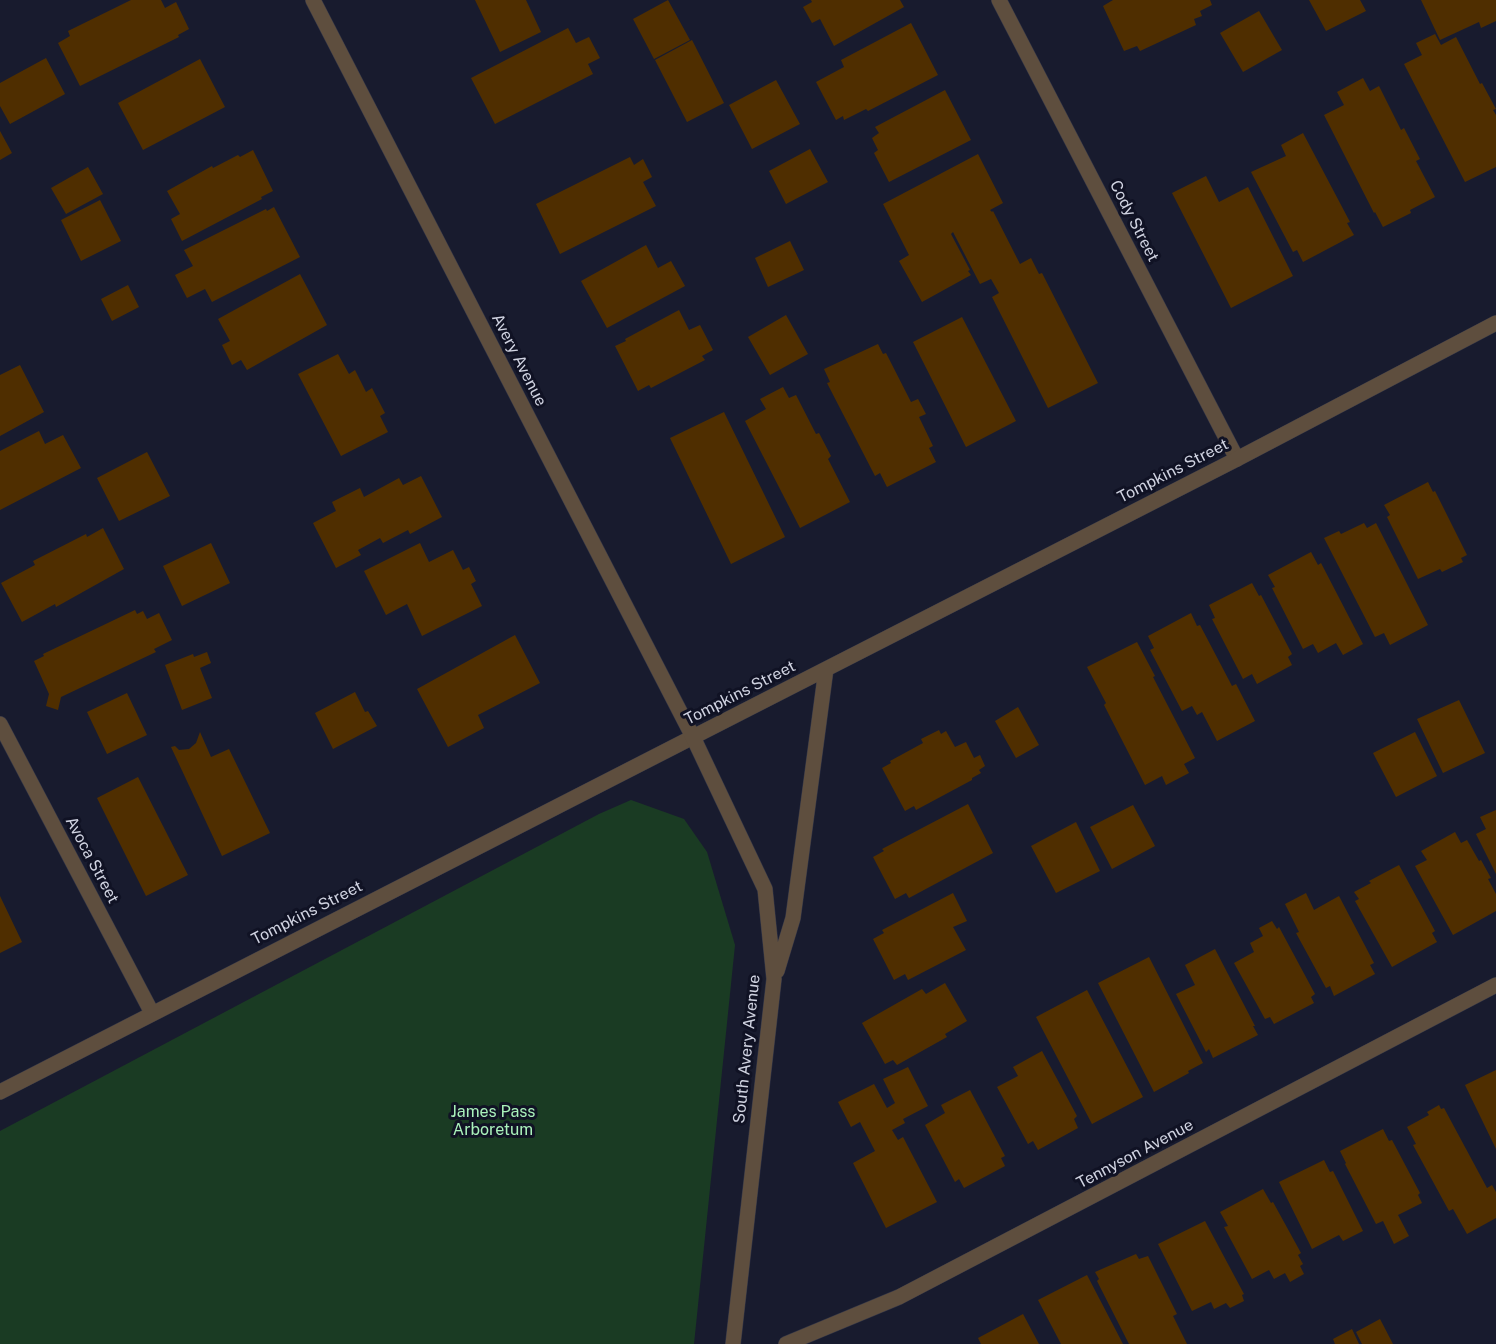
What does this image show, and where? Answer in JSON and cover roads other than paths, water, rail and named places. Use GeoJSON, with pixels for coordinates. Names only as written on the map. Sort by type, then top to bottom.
{"type":"FeatureCollection","features":[{"type":"Feature","properties":{"kind":"street","name":"Avery Avenue"},"geometry":{"type":"LineString","coordinates":[[313,0],[693,737]]}},
{"type":"Feature","properties":{"kind":"street","name":"Cody Street"},"geometry":{"type":"LineString","coordinates":[[999,0],[1237,459]]}},
{"type":"Feature","properties":{"kind":"street","name":"Tompkins Street"},"geometry":{"type":"LineString","coordinates":[[0,1092],[1237,459],[1496,323]]}},
{"type":"Feature","properties":{"kind":"street"},"geometry":{"type":"LineString","coordinates":[[774,980],[793,918],[826,669]]}},
{"type":"Feature","properties":{"kind":"street","name":"Avoca Street"},"geometry":{"type":"LineString","coordinates":[[0,723],[152,1013]]}},
{"type":"Feature","properties":{"kind":"street","name":"South Avery Avenue"},"geometry":{"type":"LineString","coordinates":[[693,737],[765,889],[774,980],[733,1344]]}},
{"type":"Feature","properties":{"kind":"street","name":"Tennyson Avenue"},"geometry":{"type":"LineString","coordinates":[[786,1344],[899,1297],[1496,985]]}},
{"type":"Feature","properties":{"kind":"park label","name":"James Pass Arboretum"},"geometry":{"type":"Point","coordinates":[493,1121]}}]}
